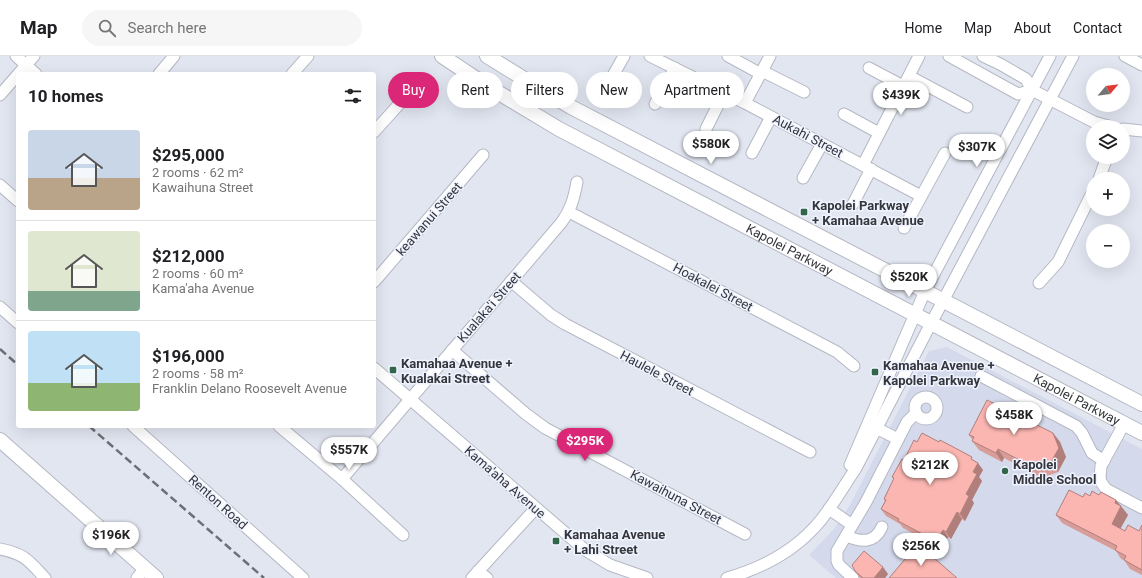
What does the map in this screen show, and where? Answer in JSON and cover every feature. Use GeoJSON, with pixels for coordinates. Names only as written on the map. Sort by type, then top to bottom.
{"type":"FeatureCollection","features":[{"type":"Feature","properties":{"kind":"main road","name":"Kapolei Parkway"},"geometry":{"type":"LineString","coordinates":[[442,56],[490,88],[559,129],[1142,433]]}},
{"type":"Feature","properties":{"kind":"main road","name":"Kapolei Parkway"},"geometry":{"type":"LineString","coordinates":[[487,56],[534,86],[571,107],[1142,404]]}},
{"type":"Feature","properties":{"kind":"main road"},"geometry":{"type":"LineString","coordinates":[[0,440],[141,573],[156,578]]}},
{"type":"Feature","properties":{"kind":"street"},"geometry":{"type":"LineString","coordinates":[[16,56],[34,72]]}},
{"type":"Feature","properties":{"kind":"street"},"geometry":{"type":"LineString","coordinates":[[20,72],[34,56]]}},
{"type":"Feature","properties":{"kind":"street"},"geometry":{"type":"LineString","coordinates":[[161,72],[174,56]]}},
{"type":"Feature","properties":{"kind":"street"},"geometry":{"type":"LineString","coordinates":[[294,72],[308,56]]}},
{"type":"Feature","properties":{"kind":"street"},"geometry":{"type":"LineString","coordinates":[[615,72],[624,56]]}},
{"type":"Feature","properties":{"kind":"street","name":"Aukahi Street"},"geometry":{"type":"LineString","coordinates":[[650,56],[682,72]]}},
{"type":"Feature","properties":{"kind":"street"},"geometry":{"type":"LineString","coordinates":[[728,56],[804,92]]}},
{"type":"Feature","properties":{"kind":"street"},"geometry":{"type":"LineString","coordinates":[[745,103],[770,56]]}},
{"type":"Feature","properties":{"kind":"street"},"geometry":{"type":"LineString","coordinates":[[853,204],[879,133],[919,56]]}},
{"type":"Feature","properties":{"kind":"street"},"geometry":{"type":"LineString","coordinates":[[949,56],[1018,94],[1032,90]]}},
{"type":"Feature","properties":{"kind":"street"},"geometry":{"type":"LineString","coordinates":[[983,56],[1026,78],[1032,90],[1090,120]]}},
{"type":"Feature","properties":{"kind":"street"},"geometry":{"type":"LineString","coordinates":[[727,578],[748,575],[794,546],[817,525],[856,468],[925,291],[1050,56]]}},
{"type":"Feature","properties":{"kind":"street"},"geometry":{"type":"LineString","coordinates":[[872,426],[943,301],[1073,56]]}},
{"type":"Feature","properties":{"kind":"street"},"geometry":{"type":"LineString","coordinates":[[1124,56],[1142,65]]}},
{"type":"Feature","properties":{"kind":"street"},"geometry":{"type":"LineString","coordinates":[[672,72],[674,68]]}},
{"type":"Feature","properties":{"kind":"street"},"geometry":{"type":"LineString","coordinates":[[869,68],[903,86]]}},
{"type":"Feature","properties":{"kind":"street"},"geometry":{"type":"LineString","coordinates":[[909,76],[967,107]]}},
{"type":"Feature","properties":{"kind":"street"},"geometry":{"type":"LineString","coordinates":[[0,95],[16,77]]}},
{"type":"Feature","properties":{"kind":"street","name":"Aukahi Street"},"geometry":{"type":"LineString","coordinates":[[745,103],[921,196]]}},
{"type":"Feature","properties":{"kind":"street"},"geometry":{"type":"LineString","coordinates":[[376,130],[396,108]]}},
{"type":"Feature","properties":{"kind":"street"},"geometry":{"type":"LineString","coordinates":[[706,129],[716,108]]}},
{"type":"Feature","properties":{"kind":"street"},"geometry":{"type":"LineString","coordinates":[[844,114],[879,133]]}},
{"type":"Feature","properties":{"kind":"street"},"geometry":{"type":"LineString","coordinates":[[752,152],[771,117]]}},
{"type":"Feature","properties":{"kind":"street"},"geometry":{"type":"LineString","coordinates":[[1130,130],[1142,131]]}},
{"type":"Feature","properties":{"kind":"street"},"geometry":{"type":"LineString","coordinates":[[803,178],[822,144]]}},
{"type":"Feature","properties":{"kind":"street"},"geometry":{"type":"LineString","coordinates":[[904,228],[945,153]]}},
{"type":"Feature","properties":{"kind":"street","name":"keawanui Street"},"geometry":{"type":"LineString","coordinates":[[376,280],[483,156]]}},
{"type":"Feature","properties":{"kind":"street","name":"Kualaka'i Street"},"geometry":{"type":"LineString","coordinates":[[342,480],[561,223],[569,212],[574,199],[577,182]]}},
{"type":"Feature","properties":{"kind":"street"},"geometry":{"type":"LineString","coordinates":[[0,185],[16,199]]}},
{"type":"Feature","properties":{"kind":"street"},"geometry":{"type":"LineString","coordinates":[[1039,283],[1058,262],[1086,205]]}},
{"type":"Feature","properties":{"kind":"street","name":"Hoakalei Street"},"geometry":{"type":"LineString","coordinates":[[569,212],[837,352],[854,366]]}},
{"type":"Feature","properties":{"kind":"street","name":"Haulele Street"},"geometry":{"type":"LineString","coordinates":[[511,281],[551,315],[565,324],[810,452]]}},
{"type":"Feature","properties":{"kind":"street"},"geometry":{"type":"LineString","coordinates":[[0,306],[16,321]]}},
{"type":"Feature","properties":{"kind":"street","name":"Kawaihuna Street"},"geometry":{"type":"LineString","coordinates":[[452,350],[526,414],[545,428],[745,534]]}},
{"type":"Feature","properties":{"kind":"street","name":"Kama'aha Avenue"},"geometry":{"type":"LineString","coordinates":[[376,370],[574,541],[598,558],[624,571],[647,578]]}},
{"type":"Feature","properties":{"kind":"street"},"geometry":{"type":"LineString","coordinates":[[981,376],[1076,426],[1082,433],[1092,453],[1104,461]]}},
{"type":"Feature","properties":{"kind":"street"},"geometry":{"type":"LineString","coordinates":[[853,578],[837,561],[837,551],[866,502],[909,419],[916,412]]}},
{"type":"Feature","properties":{"kind":"street"},"geometry":{"type":"LineString","coordinates":[[1124,424],[1104,461],[1100,474],[1101,482],[1110,491],[1142,508]]}},
{"type":"Feature","properties":{"kind":"street"},"geometry":{"type":"LineString","coordinates":[[872,426],[898,439]]}},
{"type":"Feature","properties":{"kind":"street","name":"Renton Road"},"geometry":{"type":"LineString","coordinates":[[135,428],[303,578]]}},
{"type":"Feature","properties":{"kind":"street"},"geometry":{"type":"LineString","coordinates":[[281,428],[403,535]]}},
{"type":"Feature","properties":{"kind":"street"},"geometry":{"type":"LineString","coordinates":[[479,576],[536,508]]}},
{"type":"Feature","properties":{"kind":"street"},"geometry":{"type":"LineString","coordinates":[[829,509],[852,525]]}},
{"type":"Feature","properties":{"kind":"street"},"geometry":{"type":"LineString","coordinates":[[846,536],[858,540],[867,540],[878,534],[882,527]]}},
{"type":"Feature","properties":{"kind":"street"},"geometry":{"type":"LineString","coordinates":[[0,549],[14,552],[24,557],[45,578]]}},
{"type":"Feature","properties":{"kind":"shaded area","name":"Kapolei Middle School"},"geometry":{"type":"Polygon","coordinates":[[[947,347],[1142,449],[1142,578],[836,578],[809,555],[834,529],[850,505],[929,351],[947,347]]]}},
{"type":"Feature","properties":{"kind":"building"},"geometry":{"type":"Polygon","coordinates":[[[987,400],[1053,433],[1059,448],[1051,462],[1035,468],[998,449],[996,453],[972,441],[974,437],[969,435],[987,400]]]}},
{"type":"Feature","properties":{"kind":"building"},"geometry":{"type":"Polygon","coordinates":[[[922,433],[939,442],[940,440],[972,457],[971,459],[978,463],[973,472],[977,474],[966,494],[969,496],[960,514],[957,512],[946,532],[943,530],[938,539],[931,536],[930,538],[898,521],[899,519],[881,509],[894,478],[892,477],[902,459],[904,460],[914,440],[917,442],[922,433]]]}},
{"type":"Feature","properties":{"kind":"building"},"geometry":{"type":"Polygon","coordinates":[[[1069,490],[1083,497],[1085,493],[1090,496],[1092,491],[1099,495],[1101,492],[1116,500],[1115,503],[1121,506],[1112,524],[1125,531],[1128,525],[1139,531],[1142,525],[1142,570],[1124,560],[1126,556],[1115,550],[1117,546],[1056,515],[1069,490]]]}},
{"type":"Feature","properties":{"kind":"building"},"geometry":{"type":"Polygon","coordinates":[[[918,544],[957,578],[889,578],[918,544]]]}},
{"type":"Feature","properties":{"kind":"building"},"geometry":{"type":"Polygon","coordinates":[[[864,551],[883,567],[874,578],[863,578],[855,571],[852,565],[864,551]]]}},
{"type":"Feature","properties":{"kind":"railway"},"geometry":{"type":"LineString","coordinates":[[0,349],[16,363]]}},
{"type":"Feature","properties":{"kind":"railway"},"geometry":{"type":"LineString","coordinates":[[91,428],[264,578]]}},
{"type":"Feature","properties":{"kind":"place","name":"Kapolei Parkway + Kamahaa Avenue"},"geometry":{"type":"Point","coordinates":[804,212]}},
{"type":"Feature","properties":{"kind":"place","name":"Kamahaa Avenue + Kualakai Street"},"geometry":{"type":"Point","coordinates":[393,370]}},
{"type":"Feature","properties":{"kind":"place","name":"Kamahaa Avenue + Kapolei Parkway"},"geometry":{"type":"Point","coordinates":[875,372]}},
{"type":"Feature","properties":{"kind":"place","name":"Kapolei Middle School"},"geometry":{"type":"Point","coordinates":[1005,471]}},
{"type":"Feature","properties":{"kind":"place","name":"Kamahaa Avenue + Lahi Street"},"geometry":{"type":"Point","coordinates":[556,541]}}]}
